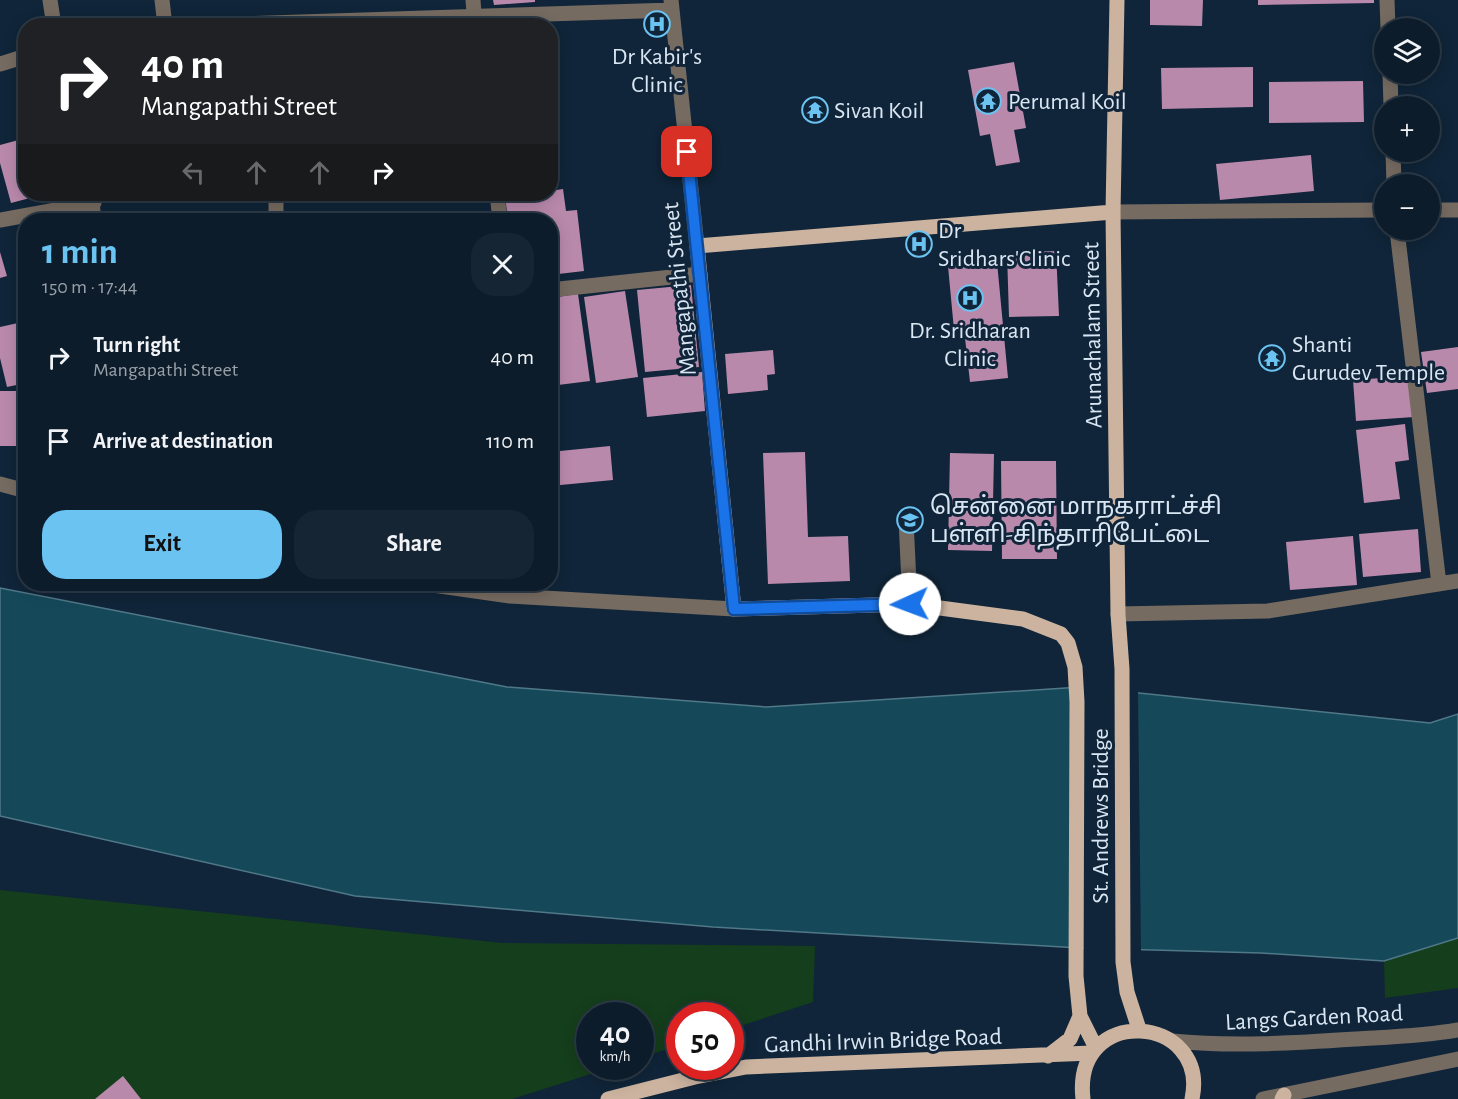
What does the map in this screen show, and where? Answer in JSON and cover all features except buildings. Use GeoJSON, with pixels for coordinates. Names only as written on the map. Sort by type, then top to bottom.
{"type":"FeatureCollection","features":[{"type":"Feature","properties":{"kind":"main road","name":"Arunachalam Street"},"geometry":{"type":"LineString","coordinates":[[1117,0],[1113,212],[1118,614],[1122,669]]}},
{"type":"Feature","properties":{"kind":"main road"},"geometry":{"type":"LineString","coordinates":[[697,246],[1113,212]]}},
{"type":"Feature","properties":{"kind":"main road","name":"Mangapathi Street"},"geometry":{"type":"LineString","coordinates":[[697,246],[734,609]]}},
{"type":"Feature","properties":{"kind":"main road"},"geometry":{"type":"LineString","coordinates":[[734,609],[910,604]]}},
{"type":"Feature","properties":{"kind":"main road","name":"St. Andrews Bridge"},"geometry":{"type":"LineString","coordinates":[[910,604],[1023,619],[1061,634],[1068,643],[1074,667],[1077,702],[1076,976],[1080,1016]]}},
{"type":"Feature","properties":{"kind":"main road","name":"St. Andrews Bridge"},"geometry":{"type":"LineString","coordinates":[[1122,669],[1123,962],[1127,992],[1139,1029]]}},
{"type":"Feature","properties":{"kind":"main road"},"geometry":{"type":"LineString","coordinates":[[1080,1016],[1094,1051]]}},
{"type":"Feature","properties":{"kind":"main road"},"geometry":{"type":"LineString","coordinates":[[1048,1056],[1070,1039],[1080,1016]]}},
{"type":"Feature","properties":{"kind":"main road"},"geometry":{"type":"LineString","coordinates":[[1083,1099],[1083,1075],[1094,1051],[1115,1034],[1139,1029],[1157,1033],[1172,1041],[1185,1055],[1192,1071],[1192,1099]]}},
{"type":"Feature","properties":{"kind":"main road","name":"Gandhi Irwin Bridge Road"},"geometry":{"type":"LineString","coordinates":[[608,1099],[746,1067],[1048,1056],[1094,1051]]}},
{"type":"Feature","properties":{"kind":"street"},"geometry":{"type":"LineString","coordinates":[[50,0],[53,18]]}},
{"type":"Feature","properties":{"kind":"street"},"geometry":{"type":"LineString","coordinates":[[162,0],[164,18]]}},
{"type":"Feature","properties":{"kind":"street"},"geometry":{"type":"LineString","coordinates":[[1387,0],[1388,18]]}},
{"type":"Feature","properties":{"kind":"street"},"geometry":{"type":"LineString","coordinates":[[384,18],[672,5]]}},
{"type":"Feature","properties":{"kind":"street","name":"Mangapathi Street"},"geometry":{"type":"LineString","coordinates":[[672,5],[697,246]]}},
{"type":"Feature","properties":{"kind":"street"},"geometry":{"type":"LineString","coordinates":[[0,64],[18,58]]}},
{"type":"Feature","properties":{"kind":"street"},"geometry":{"type":"LineString","coordinates":[[30,213],[80,201]]}},
{"type":"Feature","properties":{"kind":"street"},"geometry":{"type":"LineString","coordinates":[[1113,212],[1374,210]]}},
{"type":"Feature","properties":{"kind":"street"},"geometry":{"type":"LineString","coordinates":[[1440,210],[1458,210]]}},
{"type":"Feature","properties":{"kind":"street"},"geometry":{"type":"LineString","coordinates":[[0,220],[18,216]]}},
{"type":"Feature","properties":{"kind":"street"},"geometry":{"type":"LineString","coordinates":[[1398,240],[1438,584]]}},
{"type":"Feature","properties":{"kind":"street"},"geometry":{"type":"LineString","coordinates":[[558,289],[700,274]]}},
{"type":"Feature","properties":{"kind":"street"},"geometry":{"type":"LineString","coordinates":[[0,484],[18,489]]}},
{"type":"Feature","properties":{"kind":"street"},"geometry":{"type":"LineString","coordinates":[[906,520],[910,604]]}},
{"type":"Feature","properties":{"kind":"street"},"geometry":{"type":"LineString","coordinates":[[1118,614],[1268,611],[1458,581]]}},
{"type":"Feature","properties":{"kind":"street"},"geometry":{"type":"LineString","coordinates":[[522,591],[734,609]]}},
{"type":"Feature","properties":{"kind":"street","name":"Langs Garden Road"},"geometry":{"type":"LineString","coordinates":[[1172,1041],[1230,1045],[1275,1044],[1398,1037],[1458,1030]]}},
{"type":"Feature","properties":{"kind":"street"},"geometry":{"type":"LineString","coordinates":[[1263,1099],[1283,1097],[1458,1059]]}},
{"type":"Feature","properties":{"kind":"green space"},"geometry":{"type":"Polygon","coordinates":[[[0,890],[502,943],[815,946],[813,1002],[744,1025],[744,1002],[666,1002],[666,1049],[654,1054],[654,1002],[576,1002],[576,1079],[512,1099],[0,1099],[0,890]]]}},
{"type":"Feature","properties":{"kind":"green space"},"geometry":{"type":"Polygon","coordinates":[[[1458,938],[1458,988],[1385,998],[1384,961],[1458,938]]]}},
{"type":"Feature","properties":{"kind":"water"},"geometry":{"type":"Polygon","coordinates":[[[0,588],[507,687],[766,707],[1081,687],[1430,723],[1458,714],[1458,938],[1384,961],[1261,953],[1080,948],[713,927],[355,896],[0,816],[0,588]]]}},
{"type":"Feature","properties":{"kind":"pier"},"geometry":{"type":"Polygon","coordinates":[[[1081,684],[1138,690],[1141,952],[1084,951],[1081,684]]]}},
{"type":"Feature","properties":{"kind":"place","name":"Dr Kabir's Clinic"},"geometry":{"type":"Point","coordinates":[657,24]}},
{"type":"Feature","properties":{"kind":"place","name":"Perumal Koil"},"geometry":{"type":"Point","coordinates":[988,101]}},
{"type":"Feature","properties":{"kind":"place","name":"Sivan Koil"},"geometry":{"type":"Point","coordinates":[815,110]}},
{"type":"Feature","properties":{"kind":"place","name":"Dr Sridhars'Clinic"},"geometry":{"type":"Point","coordinates":[919,244]}},
{"type":"Feature","properties":{"kind":"place","name":"Dr. Sridharan Clinic"},"geometry":{"type":"Point","coordinates":[970,298]}},
{"type":"Feature","properties":{"kind":"place","name":"Shanti Gurudev Temple"},"geometry":{"type":"Point","coordinates":[1272,358]}},
{"type":"Feature","properties":{"kind":"place","name":"சென்னை மாநகராட்ச்சி பள்ளி-சிந்தாரிபேட்டை"},"geometry":{"type":"Point","coordinates":[910,520]}},
{"type":"Feature","properties":{"kind":"route"},"geometry":{"type":"LineString","coordinates":[[687,152],[734,609],[910,604]]}}]}
